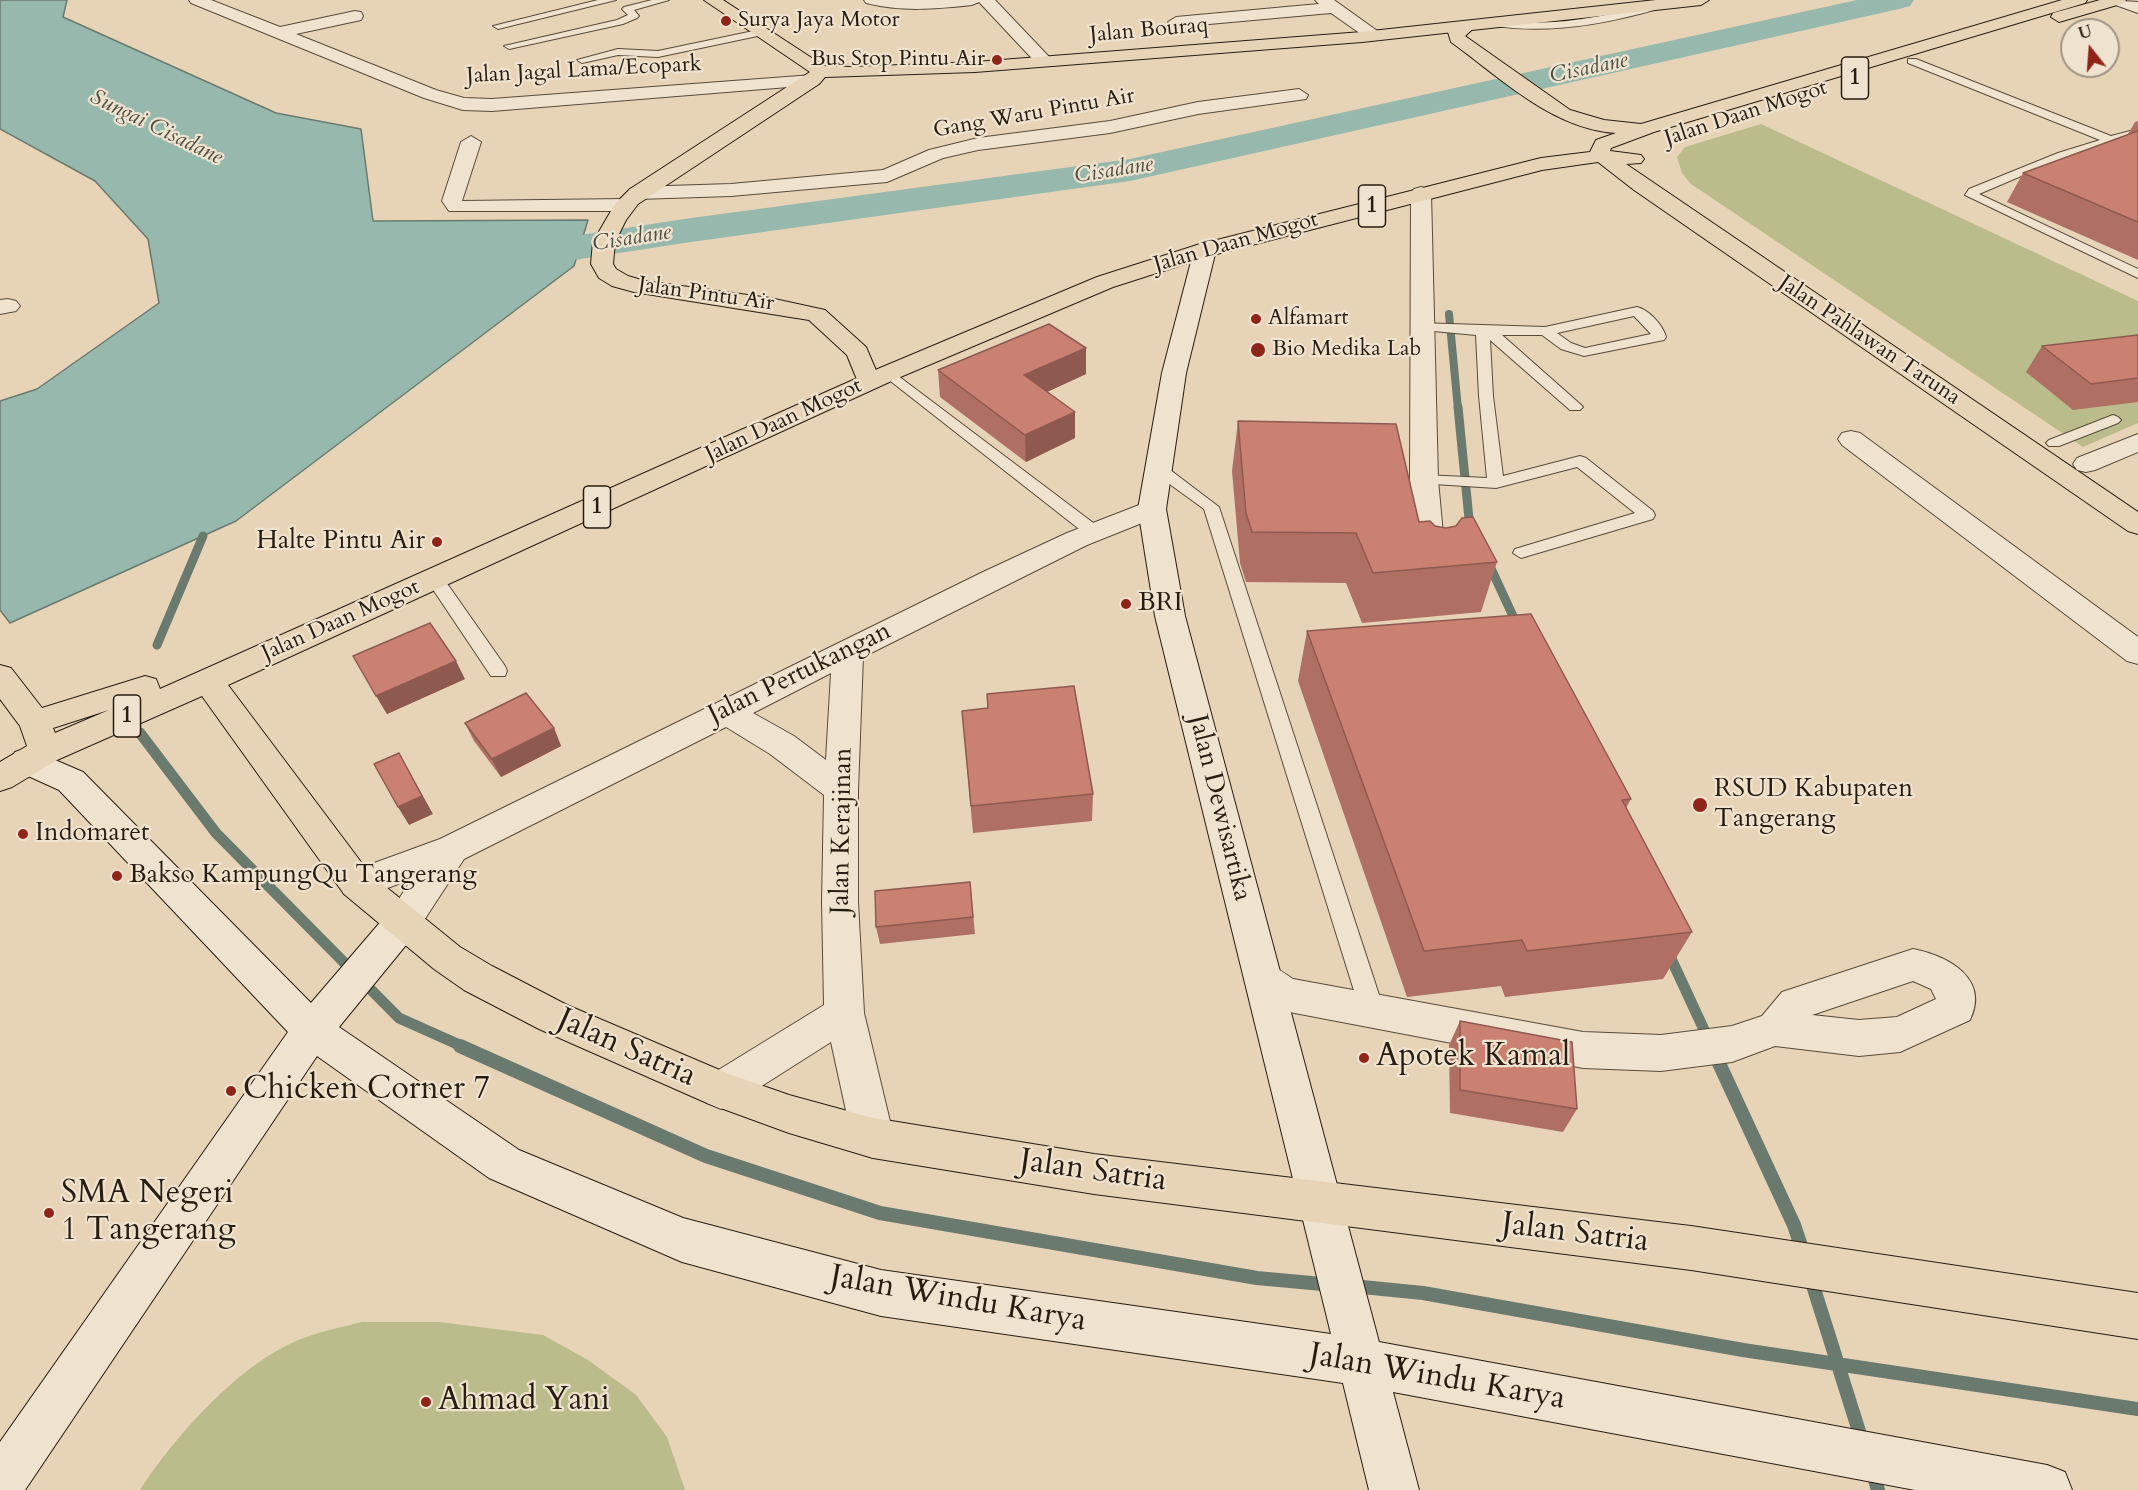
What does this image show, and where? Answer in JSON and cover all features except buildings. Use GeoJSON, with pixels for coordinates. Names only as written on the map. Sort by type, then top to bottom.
{"type":"FeatureCollection","features":[{"type":"Feature","properties":{"kind":"main road"},"geometry":{"type":"LineString","coordinates":[[627,204],[816,75],[763,32],[712,0]]}},
{"type":"Feature","properties":{"kind":"main road","name":"Jalan Bouraq"},"geometry":{"type":"LineString","coordinates":[[816,75],[1045,62],[1374,35],[1477,29],[1701,0]]}},
{"type":"Feature","properties":{"kind":"main road","name":"Jalan Daan Mogot"},"geometry":{"type":"LineString","coordinates":[[27,753],[208,681],[879,377],[1105,282],[1205,250],[1420,193],[1541,165],[1651,136],[2079,0]]}},
{"type":"Feature","properties":{"kind":"main road","name":"Jalan Daan Mogot"},"geometry":{"type":"LineString","coordinates":[[1651,136],[1682,132],[2117,0]]}},
{"type":"Feature","properties":{"kind":"main road"},"geometry":{"type":"LineString","coordinates":[[1477,29],[1559,112],[1572,140],[1561,154],[1541,165]]}},
{"type":"Feature","properties":{"kind":"main road"},"geometry":{"type":"LineString","coordinates":[[1559,112],[1603,126],[1651,136]]}},
{"type":"Feature","properties":{"kind":"main road","name":"Jalan Pahlawan Taruna"},"geometry":{"type":"LineString","coordinates":[[1605,149],[1634,159],[1722,223],[2138,499]]}},
{"type":"Feature","properties":{"kind":"main road","name":"Jalan Pahlawan Taruna"},"geometry":{"type":"LineString","coordinates":[[1605,149],[1641,186],[2138,525]]}},
{"type":"Feature","properties":{"kind":"main road"},"geometry":{"type":"LineString","coordinates":[[1501,174],[1570,174],[1641,186]]}},
{"type":"Feature","properties":{"kind":"main road","name":"Jalan Pintu Air"},"geometry":{"type":"LineString","coordinates":[[627,204],[605,237],[602,264],[608,274],[636,287],[789,307],[820,316],[860,353],[879,377]]}},
{"type":"Feature","properties":{"kind":"main road"},"geometry":{"type":"LineString","coordinates":[[3,684],[27,753],[130,693],[254,645],[324,629]]}},
{"type":"Feature","properties":{"kind":"main road","name":"Jalan Satria"},"geometry":{"type":"LineString","coordinates":[[208,681],[357,884],[399,927],[478,978],[552,1017],[721,1090],[789,1114],[873,1138],[1324,1213],[1770,1260],[2138,1316]]}},
{"type":"Feature","properties":{"kind":"street","name":"Jalan Jagal Lama/Ecopark"},"geometry":{"type":"LineString","coordinates":[[197,0],[430,94],[463,104],[492,105],[816,75]]}},
{"type":"Feature","properties":{"kind":"street"},"geometry":{"type":"LineString","coordinates":[[872,0],[893,6],[914,7],[972,0]]}},
{"type":"Feature","properties":{"kind":"street"},"geometry":{"type":"LineString","coordinates":[[986,0],[1045,62]]}},
{"type":"Feature","properties":{"kind":"street"},"geometry":{"type":"LineString","coordinates":[[2117,0],[2138,8]]}},
{"type":"Feature","properties":{"kind":"street"},"geometry":{"type":"LineString","coordinates":[[1176,22],[1329,4],[1374,35]]}},
{"type":"Feature","properties":{"kind":"street"},"geometry":{"type":"LineString","coordinates":[[277,33],[355,16]]}},
{"type":"Feature","properties":{"kind":"street","name":"Gang Waru Pintu Air"},"geometry":{"type":"LineString","coordinates":[[471,142],[452,201],[456,207],[627,204],[730,190],[887,176],[936,154],[978,144],[1110,127],[1198,108],[1299,95]]}},
{"type":"Feature","properties":{"kind":"street"},"geometry":{"type":"LineString","coordinates":[[1420,193],[1432,480],[1432,567]]}},
{"type":"Feature","properties":{"kind":"street","name":"Jalan Dewisartika"},"geometry":{"type":"LineString","coordinates":[[1205,250],[1174,373],[1152,509],[1170,616],[1394,1490]]}},
{"type":"Feature","properties":{"kind":"street"},"geometry":{"type":"LineString","coordinates":[[1851,439],[2138,653]]}},
{"type":"Feature","properties":{"kind":"street"},"geometry":{"type":"LineString","coordinates":[[2086,464],[2138,442]]}},
{"type":"Feature","properties":{"kind":"street","name":"Jalan Pertukangan"},"geometry":{"type":"LineString","coordinates":[[357,884],[452,849],[848,650],[1094,532],[1152,509]]}},
{"type":"Feature","properties":{"kind":"street","name":"Jalan Kerajinan"},"geometry":{"type":"LineString","coordinates":[[848,650],[841,790],[840,902],[844,1013],[873,1138]]}},
{"type":"Feature","properties":{"kind":"street"},"geometry":{"type":"LineString","coordinates":[[725,711],[782,745],[841,790]]}},
{"type":"Feature","properties":{"kind":"street","name":"Jalan Windu Karya"},"geometry":{"type":"LineString","coordinates":[[27,753],[71,782],[318,1023],[504,1164],[682,1240],[881,1293],[1359,1354],[1819,1447],[1927,1474],[2047,1490]]}},
{"type":"Feature","properties":{"kind":"street","name":"Jalan Pertukangan"},"geometry":{"type":"LineString","coordinates":[[0,1484],[318,1023],[399,927],[452,849]]}},
{"type":"Feature","properties":{"kind":"street"},"geometry":{"type":"LineString","coordinates":[[1263,979],[1284,993],[1583,1050],[1661,1053],[1732,1044],[1775,1029]]}},
{"type":"Feature","properties":{"kind":"street"},"geometry":{"type":"LineString","coordinates":[[721,1090],[844,1013]]}},
{"type":"Feature","properties":{"kind":"lane"},"geometry":{"type":"LineString","coordinates":[[498,26],[612,0],[634,16],[620,22],[509,46]]}},
{"type":"Feature","properties":{"kind":"lane"},"geometry":{"type":"LineString","coordinates":[[627,9],[664,0]]}},
{"type":"Feature","properties":{"kind":"lane"},"geometry":{"type":"LineString","coordinates":[[582,60],[618,52],[658,54],[763,32]]}},
{"type":"Feature","properties":{"kind":"lane"},"geometry":{"type":"LineString","coordinates":[[1912,61],[2110,140]]}},
{"type":"Feature","properties":{"kind":"lane"},"geometry":{"type":"LineString","coordinates":[[2138,132],[2062,155],[1973,192],[1971,195],[2138,274]]}},
{"type":"Feature","properties":{"kind":"lane"},"geometry":{"type":"LineString","coordinates":[[1426,327],[1481,331],[1545,331],[1637,311],[1657,330],[1659,337],[1584,352],[1566,346],[1545,331]]}},
{"type":"Feature","properties":{"kind":"lane"},"geometry":{"type":"LineString","coordinates":[[1481,331],[1575,407]]}},
{"type":"Feature","properties":{"kind":"lane"},"geometry":{"type":"LineString","coordinates":[[1481,331],[1492,484]]}},
{"type":"Feature","properties":{"kind":"lane"},"geometry":{"type":"LineString","coordinates":[[879,377],[1094,532]]}},
{"type":"Feature","properties":{"kind":"lane"},"geometry":{"type":"LineString","coordinates":[[2054,442],[2113,420]]}},
{"type":"Feature","properties":{"kind":"lane"},"geometry":{"type":"LineString","coordinates":[[1432,480],[1492,484],[1580,461],[1647,515],[1521,553]]}},
{"type":"Feature","properties":{"kind":"lane"},"geometry":{"type":"LineString","coordinates":[[1159,469],[1211,507],[1372,1010]]}},
{"type":"Feature","properties":{"kind":"lane"},"geometry":{"type":"LineString","coordinates":[[435,579],[498,671]]}},
{"type":"Feature","properties":{"kind":"green space"},"geometry":{"type":"Polygon","coordinates":[[[1761,124],[2138,301],[2138,423],[2083,447],[1691,184],[1682,173],[1677,157],[1685,147],[1761,124]]]}},
{"type":"Feature","properties":{"kind":"green space","name":"Ahmad Yani"},"geometry":{"type":"Polygon","coordinates":[[[362,1322],[439,1322],[543,1335],[588,1360],[636,1395],[667,1437],[685,1490],[140,1490],[191,1424],[212,1402],[257,1363],[304,1338],[362,1322]]]}},
{"type":"Feature","properties":{"kind":"water","name":"Sungai Cisadane"},"geometry":{"type":"Polygon","coordinates":[[[0,0],[67,0],[63,17],[276,113],[361,129],[373,221],[588,220],[574,266],[236,521],[10,623],[0,610],[0,401],[37,389],[159,303],[148,239],[95,181],[0,129],[0,0]]]}},
{"type":"Feature","properties":{"kind":"waterway","name":"Cisadane"},"geometry":{"type":"LineString","coordinates":[[497,260],[684,231],[1130,170],[1899,0]]}},
{"type":"Feature","properties":{"kind":"waterway"},"geometry":{"type":"LineString","coordinates":[[1449,314],[1458,409]]}},
{"type":"Feature","properties":{"kind":"waterway"},"geometry":{"type":"LineString","coordinates":[[1458,407],[1469,519],[1473,529]]}},
{"type":"Feature","properties":{"kind":"waterway"},"geometry":{"type":"LineString","coordinates":[[157,645],[203,536]]}},
{"type":"Feature","properties":{"kind":"waterway"},"geometry":{"type":"LineString","coordinates":[[1488,562],[1518,627]]}},
{"type":"Feature","properties":{"kind":"waterway"},"geometry":{"type":"LineString","coordinates":[[140,733],[216,833],[399,1018],[464,1047]]}},
{"type":"Feature","properties":{"kind":"waterway"},"geometry":{"type":"LineString","coordinates":[[1668,952],[1712,1047]]}},
{"type":"Feature","properties":{"kind":"waterway"},"geometry":{"type":"LineString","coordinates":[[460,1046],[706,1156],[880,1213],[1257,1278],[1333,1285]]}},
{"type":"Feature","properties":{"kind":"waterway"},"geometry":{"type":"LineString","coordinates":[[1711,1046],[1794,1225],[1804,1255]]}},
{"type":"Feature","properties":{"kind":"waterway"},"geometry":{"type":"LineString","coordinates":[[1810,1276],[1838,1364]]}},
{"type":"Feature","properties":{"kind":"waterway"},"geometry":{"type":"LineString","coordinates":[[1352,1286],[1423,1293],[1743,1350],[1838,1364]]}},
{"type":"Feature","properties":{"kind":"waterway"},"geometry":{"type":"LineString","coordinates":[[1838,1364],[2138,1409]]}},
{"type":"Feature","properties":{"kind":"waterway"},"geometry":{"type":"LineString","coordinates":[[1838,1364],[1863,1444]]}},
{"type":"Feature","properties":{"kind":"waterway"},"geometry":{"type":"LineString","coordinates":[[1872,1470],[1878,1490]]}},
{"type":"Feature","properties":{"kind":"place","name":"Surya Jaya Motor"},"geometry":{"type":"Point","coordinates":[726,21]}},
{"type":"Feature","properties":{"kind":"place","name":"Bus Stop Pintu Air"},"geometry":{"type":"Point","coordinates":[997,60]}},
{"type":"Feature","properties":{"kind":"place","name":"Alfamart"},"geometry":{"type":"Point","coordinates":[1256,319]}},
{"type":"Feature","properties":{"kind":"place","name":"Bio Medika Lab"},"geometry":{"type":"Point","coordinates":[1258,350]}},
{"type":"Feature","properties":{"kind":"place","name":"Halte Pintu Air"},"geometry":{"type":"Point","coordinates":[437,542]}},
{"type":"Feature","properties":{"kind":"place","name":"BRI"},"geometry":{"type":"Point","coordinates":[1126,604]}},
{"type":"Feature","properties":{"kind":"place","name":"RSUD Kabupaten Tangerang"},"geometry":{"type":"Point","coordinates":[1700,805]}},
{"type":"Feature","properties":{"kind":"place","name":"Indomaret"},"geometry":{"type":"Point","coordinates":[23,834]}},
{"type":"Feature","properties":{"kind":"place","name":"Bakso KampungQu Tangerang"},"geometry":{"type":"Point","coordinates":[117,876]}},
{"type":"Feature","properties":{"kind":"place","name":"Apotek Kamal"},"geometry":{"type":"Point","coordinates":[1364,1058]}},
{"type":"Feature","properties":{"kind":"place","name":"Chicken Corner 7"},"geometry":{"type":"Point","coordinates":[231,1091]}},
{"type":"Feature","properties":{"kind":"place","name":"SMA Negeri 1 Tangerang"},"geometry":{"type":"Point","coordinates":[49,1213]}},
{"type":"Feature","properties":{"kind":"place","name":"Ahmad Yani"},"geometry":{"type":"Point","coordinates":[426,1402]}}]}
